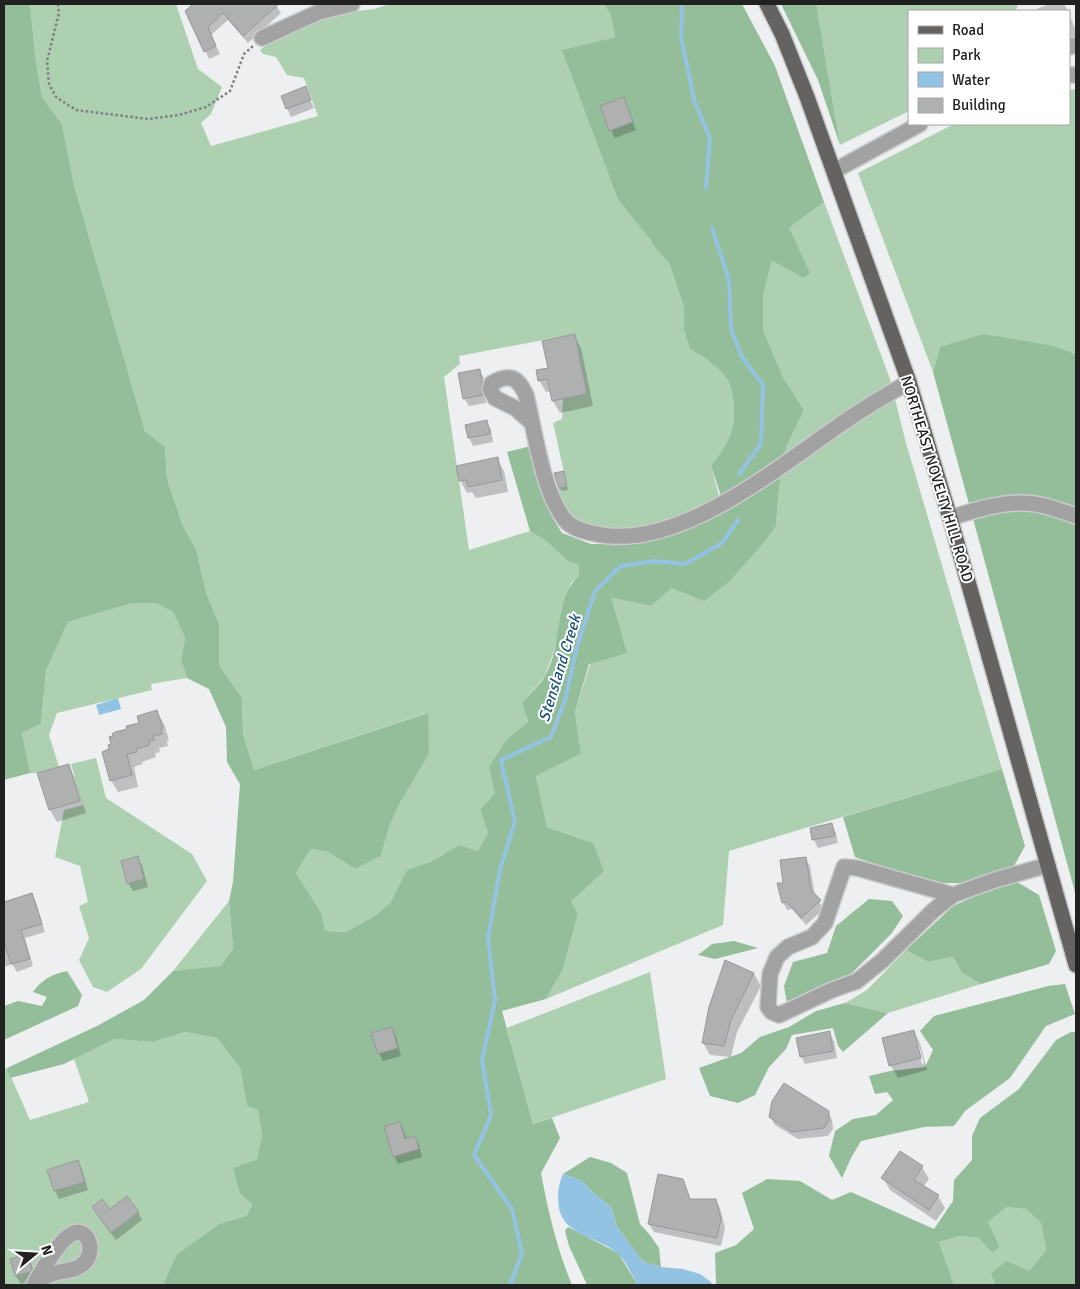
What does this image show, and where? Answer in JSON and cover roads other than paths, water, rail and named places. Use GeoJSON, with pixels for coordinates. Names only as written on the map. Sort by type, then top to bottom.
{"type":"FeatureCollection","features":[{"type":"Feature","properties":{"kind":"main road","name":"NORTHEAST NOVELTY HILL ROAD"},"geometry":{"type":"LineString","coordinates":[[768,4],[782,34],[834,171],[909,382],[950,518],[1076,965]]}},
{"type":"Feature","properties":{"kind":"street"},"geometry":{"type":"LineString","coordinates":[[262,38],[319,12],[352,4]]}},
{"type":"Feature","properties":{"kind":"street"},"geometry":{"type":"LineString","coordinates":[[834,171],[918,125]]}},
{"type":"Feature","properties":{"kind":"street"},"geometry":{"type":"LineString","coordinates":[[532,423],[550,494],[566,522],[580,530],[603,536],[638,535],[667,528],[736,498],[849,418],[909,382]]}},
{"type":"Feature","properties":{"kind":"street"},"geometry":{"type":"LineString","coordinates":[[950,518],[973,511],[1025,503],[1051,508],[1076,516]]}},
{"type":"Feature","properties":{"kind":"street"},"geometry":{"type":"LineString","coordinates":[[952,895],[857,868],[844,867],[825,923],[812,937],[788,947],[777,957],[770,974],[768,1007],[772,1012],[779,1015],[832,990],[857,982],[952,895],[1048,865]]}},
{"type":"Feature","properties":{"kind":"water"},"geometry":{"type":"Polygon","coordinates":[[[118,698],[121,709],[99,715],[96,705],[118,698]]]}},
{"type":"Feature","properties":{"kind":"water"},"geometry":{"type":"Polygon","coordinates":[[[563,1174],[582,1181],[592,1192],[611,1207],[617,1227],[643,1262],[700,1274],[711,1282],[712,1285],[638,1285],[617,1253],[575,1230],[562,1217],[558,1195],[563,1174]]]}},
{"type":"Feature","properties":{"kind":"waterway","name":"Stensland Creek"},"geometry":{"type":"LineString","coordinates":[[682,4],[681,37],[695,103],[710,138],[706,188]]}},
{"type":"Feature","properties":{"kind":"waterway","name":"Stensland Creek"},"geometry":{"type":"LineString","coordinates":[[712,228],[729,280],[731,329],[742,357],[763,385],[761,444],[739,474]]}},
{"type":"Feature","properties":{"kind":"waterway","name":"Stensland Creek"},"geometry":{"type":"LineString","coordinates":[[510,1285],[522,1253],[512,1209],[474,1155],[491,1115],[482,1060],[495,1000],[488,938],[500,869],[515,822],[501,760],[551,737],[565,700],[577,647],[595,591],[621,566],[654,561],[685,564],[722,543],[738,520]]}}]}
